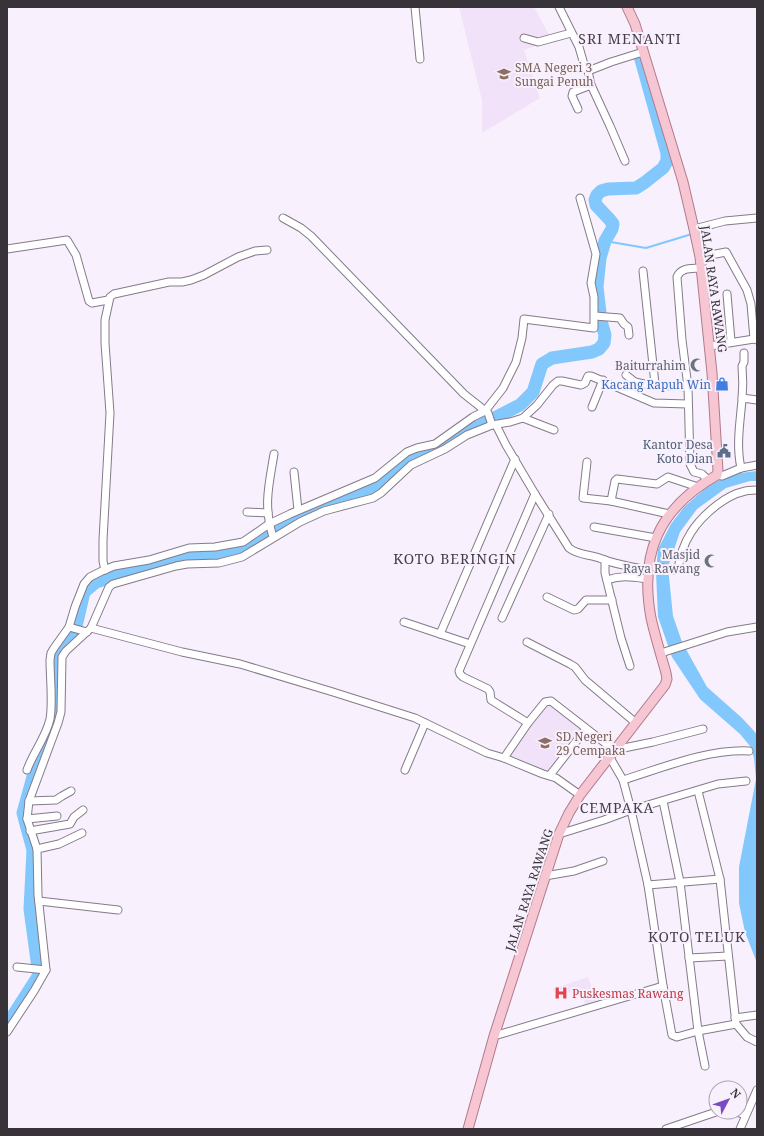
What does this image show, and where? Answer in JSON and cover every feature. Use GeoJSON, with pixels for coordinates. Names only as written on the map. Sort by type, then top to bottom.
{"type":"FeatureCollection","features":[{"type":"Feature","properties":{"kind":"main road","name":"JALAN RAYA RAWANG"},"geometry":{"type":"LineString","coordinates":[[468,1129],[494,1036],[545,876],[559,834],[568,813],[611,753],[665,685],[667,679],[664,652],[651,619],[648,596],[648,580],[656,538],[669,514],[682,499],[698,486],[717,475],[718,471],[710,346],[700,257],[683,182],[640,53],[635,24],[627,7]]}},
{"type":"Feature","properties":{"kind":"street"},"geometry":{"type":"LineString","coordinates":[[415,7],[420,59]]}},
{"type":"Feature","properties":{"kind":"street"},"geometry":{"type":"LineString","coordinates":[[559,7],[578,47],[585,68],[588,72],[591,85],[625,161]]}},
{"type":"Feature","properties":{"kind":"street"},"geometry":{"type":"LineString","coordinates":[[524,38],[538,42],[571,33]]}},
{"type":"Feature","properties":{"kind":"street"},"geometry":{"type":"LineString","coordinates":[[588,72],[640,53]]}},
{"type":"Feature","properties":{"kind":"street"},"geometry":{"type":"LineString","coordinates":[[578,109],[572,96],[573,92],[591,85]]}},
{"type":"Feature","properties":{"kind":"street"},"geometry":{"type":"LineString","coordinates":[[28,770],[30,761],[49,721],[51,712],[51,653],[70,627],[75,607],[84,584],[90,578],[114,566],[149,560],[189,548],[215,547],[240,543],[269,525],[298,510],[371,480],[410,450],[435,444],[487,412],[503,388],[513,369],[519,351],[524,319],[594,328],[598,316],[591,283],[596,254],[580,198]]}},
{"type":"Feature","properties":{"kind":"street"},"geometry":{"type":"LineString","coordinates":[[283,218],[301,228],[311,236],[464,394],[487,412],[534,494],[549,514],[569,548],[583,555],[602,558],[620,565],[675,570],[678,569],[681,551],[685,543],[697,523],[705,514],[730,496],[741,492],[757,490]]}},
{"type":"Feature","properties":{"kind":"street"},"geometry":{"type":"LineString","coordinates":[[694,230],[725,221],[757,218]]}},
{"type":"Feature","properties":{"kind":"street"},"geometry":{"type":"LineString","coordinates":[[7,249],[67,240],[76,255],[89,301],[92,303],[108,300]]}},
{"type":"Feature","properties":{"kind":"street"},"geometry":{"type":"LineString","coordinates":[[105,570],[103,561],[103,540],[110,413],[105,343],[105,320],[110,296],[170,282],[191,280],[238,257],[267,250]]}},
{"type":"Feature","properties":{"kind":"street"},"geometry":{"type":"LineString","coordinates":[[700,257],[726,252],[747,290],[751,304],[756,340],[732,341],[710,346]]}},
{"type":"Feature","properties":{"kind":"street"},"geometry":{"type":"LineString","coordinates":[[701,268],[683,270],[677,277],[682,340],[688,387],[690,464],[694,472],[702,474],[708,480]]}},
{"type":"Feature","properties":{"kind":"street"},"geometry":{"type":"LineString","coordinates":[[643,271],[655,384]]}},
{"type":"Feature","properties":{"kind":"street"},"geometry":{"type":"LineString","coordinates":[[727,294],[732,341]]}},
{"type":"Feature","properties":{"kind":"street"},"geometry":{"type":"LineString","coordinates":[[598,316],[620,318],[628,327],[629,335]]}},
{"type":"Feature","properties":{"kind":"street"},"geometry":{"type":"LineString","coordinates":[[741,468],[739,457],[739,433],[744,353]]}},
{"type":"Feature","properties":{"kind":"street"},"geometry":{"type":"LineString","coordinates":[[7,1032],[34,991],[41,969],[36,849],[27,818],[29,801],[61,712],[62,657],[66,651],[88,630],[106,590],[113,584],[187,564],[217,564],[228,562],[242,557],[273,535],[324,511],[373,498],[381,493],[410,465],[445,449],[467,435],[493,424],[523,418],[537,405],[558,381],[581,386],[585,383],[588,376],[603,380],[654,403],[688,404]]}},
{"type":"Feature","properties":{"kind":"street"},"geometry":{"type":"LineString","coordinates":[[626,376],[635,382],[688,387]]}},
{"type":"Feature","properties":{"kind":"street"},"geometry":{"type":"LineString","coordinates":[[592,407],[603,380]]}},
{"type":"Feature","properties":{"kind":"street"},"geometry":{"type":"LineString","coordinates":[[742,398],[757,400]]}},
{"type":"Feature","properties":{"kind":"street"},"geometry":{"type":"LineString","coordinates":[[523,418],[554,430]]}},
{"type":"Feature","properties":{"kind":"street"},"geometry":{"type":"LineString","coordinates":[[273,535],[269,525],[267,496],[274,454]]}},
{"type":"Feature","properties":{"kind":"street"},"geometry":{"type":"LineString","coordinates":[[404,456],[410,465]]}},
{"type":"Feature","properties":{"kind":"street"},"geometry":{"type":"LineString","coordinates":[[440,634],[515,459]]}},
{"type":"Feature","properties":{"kind":"street"},"geometry":{"type":"LineString","coordinates":[[587,462],[583,498],[611,501],[669,514]]}},
{"type":"Feature","properties":{"kind":"street"},"geometry":{"type":"LineString","coordinates":[[717,475],[722,476],[741,468],[757,465]]}},
{"type":"Feature","properties":{"kind":"street"},"geometry":{"type":"LineString","coordinates":[[294,472],[298,510]]}},
{"type":"Feature","properties":{"kind":"street"},"geometry":{"type":"LineString","coordinates":[[611,501],[615,481],[617,480],[657,484],[668,477],[698,486]]}},
{"type":"Feature","properties":{"kind":"street"},"geometry":{"type":"LineString","coordinates":[[528,723],[492,700],[488,689],[463,677],[459,670],[534,494]]}},
{"type":"Feature","properties":{"kind":"street"},"geometry":{"type":"LineString","coordinates":[[247,512],[268,512]]}},
{"type":"Feature","properties":{"kind":"street"},"geometry":{"type":"LineString","coordinates":[[502,618],[549,514]]}},
{"type":"Feature","properties":{"kind":"street"},"geometry":{"type":"LineString","coordinates":[[594,527],[656,538]]}},
{"type":"Feature","properties":{"kind":"street"},"geometry":{"type":"LineString","coordinates":[[604,560],[607,580],[621,638],[630,666]]}},
{"type":"Feature","properties":{"kind":"street"},"geometry":{"type":"LineString","coordinates":[[607,580],[618,576],[648,580]]}},
{"type":"Feature","properties":{"kind":"street"},"geometry":{"type":"LineString","coordinates":[[547,597],[574,610],[578,609],[586,600],[612,600]]}},
{"type":"Feature","properties":{"kind":"street"},"geometry":{"type":"LineString","coordinates":[[404,622],[470,644]]}},
{"type":"Feature","properties":{"kind":"street"},"geometry":{"type":"LineString","coordinates":[[70,627],[240,664],[415,718],[488,753],[543,774],[550,775],[580,795]]}},
{"type":"Feature","properties":{"kind":"street"},"geometry":{"type":"LineString","coordinates":[[664,652],[727,632],[757,627]]}},
{"type":"Feature","properties":{"kind":"street"},"geometry":{"type":"LineString","coordinates":[[527,642],[575,667],[585,680],[636,723]]}},
{"type":"Feature","properties":{"kind":"street"},"geometry":{"type":"LineString","coordinates":[[504,758],[528,723],[545,702],[548,701],[551,701],[586,729],[611,753],[623,780],[632,810],[648,885],[672,1035],[677,1037],[757,1015]]}},
{"type":"Feature","properties":{"kind":"street"},"geometry":{"type":"LineString","coordinates":[[405,770],[425,723]]}},
{"type":"Feature","properties":{"kind":"street"},"geometry":{"type":"LineString","coordinates":[[550,775],[586,729]]}},
{"type":"Feature","properties":{"kind":"street"},"geometry":{"type":"LineString","coordinates":[[611,753],[703,729]]}},
{"type":"Feature","properties":{"kind":"street"},"geometry":{"type":"LineString","coordinates":[[623,780],[693,759],[731,751],[749,751]]}},
{"type":"Feature","properties":{"kind":"street"},"geometry":{"type":"LineString","coordinates":[[559,834],[718,784],[746,781]]}},
{"type":"Feature","properties":{"kind":"street"},"geometry":{"type":"LineString","coordinates":[[698,791],[720,879],[736,1021],[747,1037],[757,1042]]}},
{"type":"Feature","properties":{"kind":"street"},"geometry":{"type":"LineString","coordinates":[[29,801],[56,800],[71,792]]}},
{"type":"Feature","properties":{"kind":"street"},"geometry":{"type":"LineString","coordinates":[[663,801],[680,882],[698,1031],[705,1066]]}},
{"type":"Feature","properties":{"kind":"street"},"geometry":{"type":"LineString","coordinates":[[30,832],[70,824],[74,817],[83,810]]}},
{"type":"Feature","properties":{"kind":"street"},"geometry":{"type":"LineString","coordinates":[[27,818],[57,816]]}},
{"type":"Feature","properties":{"kind":"street"},"geometry":{"type":"LineString","coordinates":[[36,849],[59,844],[82,833]]}},
{"type":"Feature","properties":{"kind":"street"},"geometry":{"type":"LineString","coordinates":[[545,876],[574,871],[603,861]]}},
{"type":"Feature","properties":{"kind":"street"},"geometry":{"type":"LineString","coordinates":[[648,885],[720,879]]}},
{"type":"Feature","properties":{"kind":"street"},"geometry":{"type":"LineString","coordinates":[[39,901],[118,910]]}},
{"type":"Feature","properties":{"kind":"street"},"geometry":{"type":"LineString","coordinates":[[689,958],[728,956]]}},
{"type":"Feature","properties":{"kind":"street"},"geometry":{"type":"LineString","coordinates":[[17,967],[41,969]]}},
{"type":"Feature","properties":{"kind":"street"},"geometry":{"type":"LineString","coordinates":[[494,1036],[663,986]]}},
{"type":"Feature","properties":{"kind":"street"},"geometry":{"type":"LineString","coordinates":[[748,1109],[757,1090]]}},
{"type":"Feature","properties":{"kind":"street"},"geometry":{"type":"LineString","coordinates":[[666,1129],[708,1115]]}},
{"type":"Feature","properties":{"kind":"shaded area","name":"SMA Negeri 3 Sungai Penuh"},"geometry":{"type":"Polygon","coordinates":[[[459,7],[534,7],[552,40],[524,50],[540,98],[482,133],[482,100],[459,7]]]}},
{"type":"Feature","properties":{"kind":"shaded area","name":"SD Negeri 29 Cempaka"},"geometry":{"type":"Polygon","coordinates":[[[548,702],[583,729],[549,774],[508,757],[548,702]]]}},
{"type":"Feature","properties":{"kind":"shaded area","name":"Puskesmas Rawang"},"geometry":{"type":"Polygon","coordinates":[[[588,977],[597,1003],[586,1007],[580,989],[556,997],[553,989],[588,977]]]}},
{"type":"Feature","properties":{"kind":"water"},"geometry":{"type":"Polygon","coordinates":[[[757,471],[757,481],[750,481],[726,488],[697,509],[680,532],[668,567],[673,616],[682,642],[707,687],[742,718],[757,735],[757,963],[745,932],[739,903],[739,867],[756,779],[754,758],[750,746],[740,734],[700,699],[672,657],[658,617],[656,573],[658,549],[671,524],[684,507],[708,486],[731,474],[757,471]]]}},
{"type":"Feature","properties":{"kind":"waterway"},"geometry":{"type":"LineString","coordinates":[[7,1025],[39,975],[30,909],[33,850],[23,813],[41,748],[54,725],[58,655],[74,635],[84,592],[96,582],[185,556],[227,555],[317,507],[362,495],[409,457],[450,441],[520,405],[533,392],[542,364],[552,358],[592,352],[599,349],[604,343],[605,335],[601,321],[597,287],[600,258],[605,241],[612,229],[613,224],[596,205],[595,200],[601,191],[608,189],[636,188],[663,168],[667,161],[667,153],[640,56]]}},
{"type":"Feature","properties":{"kind":"waterway"},"geometry":{"type":"LineString","coordinates":[[700,231],[715,227]]}},
{"type":"Feature","properties":{"kind":"waterway"},"geometry":{"type":"LineString","coordinates":[[605,241],[646,248],[692,234]]}},
{"type":"Feature","properties":{"kind":"place","name":"SMA Negeri 3 Sungai Penuh"},"geometry":{"type":"Point","coordinates":[504,74]}},
{"type":"Feature","properties":{"kind":"place","name":"Baiturrahim"},"geometry":{"type":"Point","coordinates":[697,365]}},
{"type":"Feature","properties":{"kind":"place","name":"Kacang Rapuh Win"},"geometry":{"type":"Point","coordinates":[722,384]}},
{"type":"Feature","properties":{"kind":"place","name":"Kantor Desa Koto Dian"},"geometry":{"type":"Point","coordinates":[724,451]}},
{"type":"Feature","properties":{"kind":"place","name":"Masjid Raya Rawang"},"geometry":{"type":"Point","coordinates":[711,561]}},
{"type":"Feature","properties":{"kind":"place","name":"SD Negeri 29 Cempaka"},"geometry":{"type":"Point","coordinates":[545,743]}},
{"type":"Feature","properties":{"kind":"place","name":"Puskesmas Rawang"},"geometry":{"type":"Point","coordinates":[561,993]}},
{"type":"Feature","properties":{"kind":"district","name":"SRI MENANTI"},"geometry":{"type":"Point","coordinates":[630,38]}},
{"type":"Feature","properties":{"kind":"district","name":"KOTO BERINGIN"},"geometry":{"type":"Point","coordinates":[455,558]}},
{"type":"Feature","properties":{"kind":"district","name":"CEMPAKA"},"geometry":{"type":"Point","coordinates":[617,807]}},
{"type":"Feature","properties":{"kind":"district","name":"KOTO TELUK"},"geometry":{"type":"Point","coordinates":[697,936]}}]}
